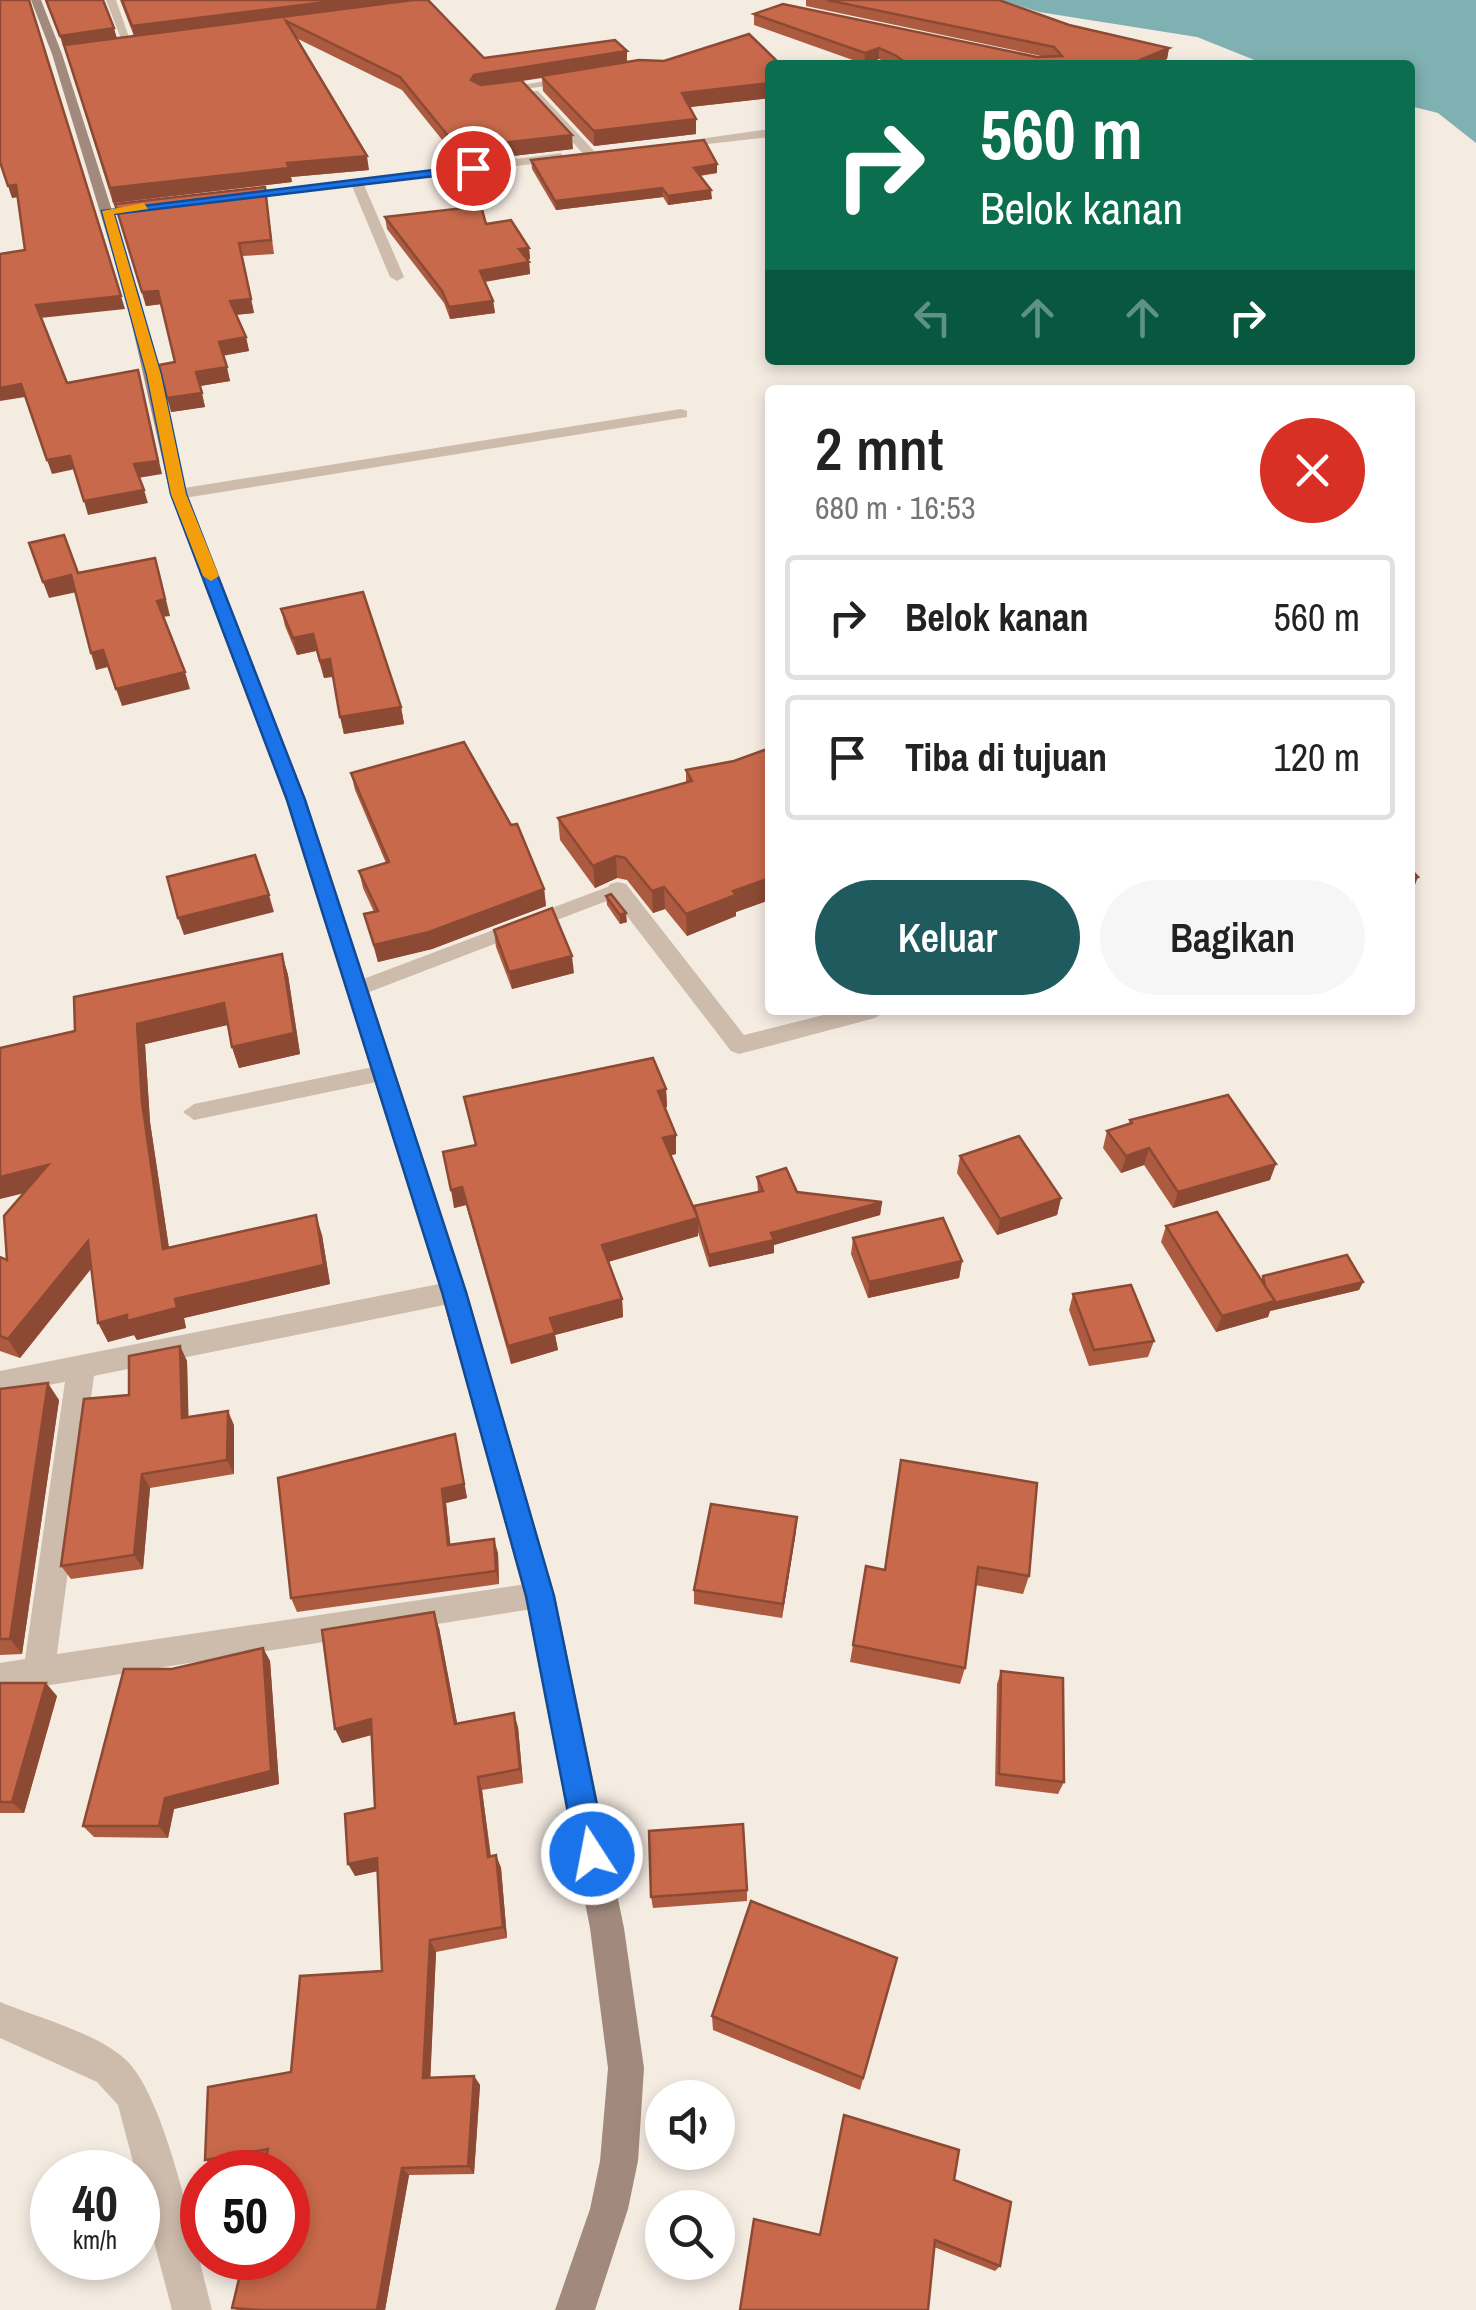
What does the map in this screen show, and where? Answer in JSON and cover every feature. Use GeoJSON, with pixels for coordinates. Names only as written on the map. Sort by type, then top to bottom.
{"type":"FeatureCollection","features":[{"type":"Feature","properties":{"kind":"main road"},"geometry":{"type":"LineString","coordinates":[[36,0],[66,52],[117,210],[178,494],[259,696],[357,989],[454,1292],[540,1596],[624,2025],[626,2068],[620,2161],[610,2209],[575,2310]]}},
{"type":"Feature","properties":{"kind":"street"},"geometry":{"type":"LineString","coordinates":[[110,0],[128,44]]}},
{"type":"Feature","properties":{"kind":"street"},"geometry":{"type":"LineString","coordinates":[[110,46],[147,42]]}},
{"type":"Feature","properties":{"kind":"street"},"geometry":{"type":"LineString","coordinates":[[482,92],[582,78]]}},
{"type":"Feature","properties":{"kind":"street"},"geometry":{"type":"LineString","coordinates":[[527,86],[590,154]]}},
{"type":"Feature","properties":{"kind":"street"},"geometry":{"type":"LineString","coordinates":[[662,146],[765,134]]}},
{"type":"Feature","properties":{"kind":"street"},"geometry":{"type":"LineString","coordinates":[[223,198],[608,152]]}},
{"type":"Feature","properties":{"kind":"street"},"geometry":{"type":"LineString","coordinates":[[357,183],[397,276]]}},
{"type":"Feature","properties":{"kind":"street"},"geometry":{"type":"LineString","coordinates":[[178,494],[681,414]]}},
{"type":"Feature","properties":{"kind":"street"},"geometry":{"type":"LineString","coordinates":[[618,889],[739,1045],[855,1015]]}},
{"type":"Feature","properties":{"kind":"street"},"geometry":{"type":"LineString","coordinates":[[0,1382],[454,1292]]}},
{"type":"Feature","properties":{"kind":"street"},"geometry":{"type":"LineString","coordinates":[[40,1670],[81,1368]]}},
{"type":"Feature","properties":{"kind":"street"},"geometry":{"type":"LineString","coordinates":[[0,1678],[540,1596]]}},
{"type":"Feature","properties":{"kind":"street"},"geometry":{"type":"LineString","coordinates":[[0,2020],[110,2069],[132,2092],[192,2310]]}},
{"type":"Feature","properties":{"kind":"lane"},"geometry":{"type":"LineString","coordinates":[[357,989],[618,889]]}},
{"type":"Feature","properties":{"kind":"lane"},"geometry":{"type":"LineString","coordinates":[[194,1112],[383,1073]]}},
{"type":"Feature","properties":{"kind":"water"},"geometry":{"type":"Polygon","coordinates":[[[1001,0],[1476,0],[1476,143],[1438,113],[1415,107],[1415,60],[1254,60],[1197,37],[1039,12],[1001,0]]]}},
{"type":"Feature","properties":{"kind":"building"},"geometry":{"type":"Polygon","coordinates":[[[0,0],[29,0],[121,296],[36,305],[67,383],[138,370],[158,461],[134,464],[144,490],[84,501],[70,456],[47,460],[21,384],[0,388],[0,254],[25,250],[16,185],[8,186],[0,162],[0,0]]]}},
{"type":"Feature","properties":{"kind":"building"},"geometry":{"type":"Polygon","coordinates":[[[46,0],[103,0],[114,28],[60,36],[46,0]]]}},
{"type":"Feature","properties":{"kind":"building"},"geometry":{"type":"Polygon","coordinates":[[[122,0],[342,0],[132,26],[122,0]]]}},
{"type":"Feature","properties":{"kind":"building"},"geometry":{"type":"Polygon","coordinates":[[[428,0],[484,58],[615,40],[627,51],[474,75],[471,80],[481,85],[521,80],[572,135],[458,148],[400,77],[286,21],[367,156],[110,188],[64,45],[428,0]]]}},
{"type":"Feature","properties":{"kind":"building"},"geometry":{"type":"Polygon","coordinates":[[[827,0],[999,0],[1069,25],[1169,48],[1140,60],[902,60],[879,48],[865,53],[754,14],[783,4],[1037,57],[1062,56],[1054,47],[827,0]]]}},
{"type":"Feature","properties":{"kind":"building"},"geometry":{"type":"Polygon","coordinates":[[[749,34],[776,60],[765,60],[765,84],[682,93],[696,119],[594,131],[541,76],[639,60],[664,61],[749,34]]]}},
{"type":"Feature","properties":{"kind":"building"},"geometry":{"type":"Polygon","coordinates":[[[704,140],[717,164],[694,168],[711,190],[668,196],[662,188],[555,201],[531,160],[704,140]]]}},
{"type":"Feature","properties":{"kind":"building"},"geometry":{"type":"Polygon","coordinates":[[[265,187],[271,240],[239,243],[251,299],[230,301],[246,337],[219,342],[227,367],[196,372],[202,393],[167,398],[159,365],[175,362],[158,291],[142,292],[115,204],[265,187]]]}},
{"type":"Feature","properties":{"kind":"building"},"geometry":{"type":"Polygon","coordinates":[[[481,206],[486,224],[511,220],[529,248],[519,249],[529,262],[480,271],[493,301],[449,307],[442,291],[385,217],[481,206]]]}},
{"type":"Feature","properties":{"kind":"building"},"geometry":{"type":"Polygon","coordinates":[[[64,535],[78,573],[155,558],[165,599],[157,601],[185,672],[116,689],[103,650],[91,653],[71,575],[43,582],[29,543],[64,535]]]}},
{"type":"Feature","properties":{"kind":"building"},"geometry":{"type":"Polygon","coordinates":[[[363,592],[401,707],[340,717],[330,659],[320,661],[313,634],[293,638],[281,609],[363,592]]]}},
{"type":"Feature","properties":{"kind":"building"},"geometry":{"type":"Polygon","coordinates":[[[464,742],[511,825],[517,824],[544,889],[429,932],[374,945],[364,914],[378,911],[359,871],[389,862],[351,773],[464,742]]]}},
{"type":"Feature","properties":{"kind":"building"},"geometry":{"type":"Polygon","coordinates":[[[765,750],[765,880],[686,914],[664,887],[652,891],[625,858],[616,856],[593,866],[558,818],[692,781],[686,770],[734,761],[765,750]]]}},
{"type":"Feature","properties":{"kind":"building"},"geometry":{"type":"Polygon","coordinates":[[[255,855],[269,895],[178,918],[167,877],[255,855]]]}},
{"type":"Feature","properties":{"kind":"building"},"geometry":{"type":"Polygon","coordinates":[[[611,894],[626,913],[620,915],[606,896],[611,894]]]}},
{"type":"Feature","properties":{"kind":"building"},"geometry":{"type":"Polygon","coordinates":[[[552,908],[572,956],[509,972],[494,930],[552,908]]]}},
{"type":"Feature","properties":{"kind":"building"},"geometry":{"type":"Polygon","coordinates":[[[282,954],[294,1033],[232,1047],[224,1003],[137,1024],[142,1102],[163,1249],[316,1215],[324,1265],[175,1299],[177,1308],[127,1321],[127,1315],[98,1323],[88,1241],[8,1339],[0,1336],[0,1257],[7,1260],[4,1216],[48,1165],[0,1177],[0,1048],[75,1031],[74,997],[282,954]]]}},
{"type":"Feature","properties":{"kind":"building"},"geometry":{"type":"Polygon","coordinates":[[[653,1058],[666,1089],[658,1091],[676,1135],[663,1138],[698,1218],[602,1245],[622,1299],[550,1318],[555,1333],[508,1346],[462,1187],[451,1190],[443,1152],[476,1145],[464,1097],[653,1058]]]}},
{"type":"Feature","properties":{"kind":"building"},"geometry":{"type":"Polygon","coordinates":[[[1228,1095],[1276,1164],[1178,1192],[1149,1148],[1126,1156],[1107,1131],[1132,1123],[1130,1120],[1228,1095]]]}},
{"type":"Feature","properties":{"kind":"building"},"geometry":{"type":"Polygon","coordinates":[[[1019,1136],[1061,1198],[1000,1219],[960,1156],[1019,1136]]]}},
{"type":"Feature","properties":{"kind":"building"},"geometry":{"type":"Polygon","coordinates":[[[786,1168],[797,1192],[882,1202],[771,1233],[774,1240],[709,1255],[694,1206],[763,1191],[757,1177],[786,1168]]]}},
{"type":"Feature","properties":{"kind":"building"},"geometry":{"type":"Polygon","coordinates":[[[1217,1212],[1275,1301],[1222,1316],[1166,1226],[1217,1212]]]}},
{"type":"Feature","properties":{"kind":"building"},"geometry":{"type":"Polygon","coordinates":[[[943,1218],[962,1261],[869,1282],[853,1238],[943,1218]]]}},
{"type":"Feature","properties":{"kind":"building"},"geometry":{"type":"Polygon","coordinates":[[[1347,1255],[1363,1282],[1274,1303],[1265,1286],[1263,1276],[1347,1255]]]}},
{"type":"Feature","properties":{"kind":"building"},"geometry":{"type":"Polygon","coordinates":[[[1131,1285],[1154,1341],[1094,1350],[1073,1294],[1131,1285]]]}},
{"type":"Feature","properties":{"kind":"building"},"geometry":{"type":"Polygon","coordinates":[[[180,1346],[182,1418],[228,1411],[227,1460],[142,1474],[134,1555],[61,1566],[84,1399],[129,1395],[129,1356],[180,1346]]]}},
{"type":"Feature","properties":{"kind":"building"},"geometry":{"type":"Polygon","coordinates":[[[48,1383],[10,1639],[0,1639],[0,1389],[48,1383]]]}},
{"type":"Feature","properties":{"kind":"building"},"geometry":{"type":"Polygon","coordinates":[[[455,1434],[464,1484],[442,1489],[448,1545],[494,1539],[496,1571],[291,1598],[278,1478],[455,1434]]]}},
{"type":"Feature","properties":{"kind":"building"},"geometry":{"type":"Polygon","coordinates":[[[901,1460],[1037,1483],[1029,1576],[978,1567],[965,1668],[853,1645],[866,1566],[885,1570],[901,1460]]]}},
{"type":"Feature","properties":{"kind":"building"},"geometry":{"type":"Polygon","coordinates":[[[711,1504],[797,1517],[783,1604],[694,1590],[711,1504]]]}},
{"type":"Feature","properties":{"kind":"building"},"geometry":{"type":"Polygon","coordinates":[[[434,1612],[455,1724],[514,1713],[520,1769],[478,1777],[488,1857],[496,1855],[503,1927],[430,1940],[423,2078],[474,2076],[468,2166],[402,2168],[377,2310],[232,2308],[239,2280],[310,2280],[310,2150],[205,2150],[208,2087],[291,2072],[300,1976],[382,1971],[377,1858],[348,1864],[345,1814],[375,1808],[371,1719],[335,1729],[322,1630],[434,1612]]]}},
{"type":"Feature","properties":{"kind":"building"},"geometry":{"type":"Polygon","coordinates":[[[263,1648],[271,1771],[165,1798],[159,1826],[83,1826],[124,1669],[172,1669],[263,1648]]]}},
{"type":"Feature","properties":{"kind":"building"},"geometry":{"type":"Polygon","coordinates":[[[1001,1671],[1063,1678],[1064,1782],[999,1774],[1001,1671]]]}},
{"type":"Feature","properties":{"kind":"building"},"geometry":{"type":"Polygon","coordinates":[[[0,1683],[46,1683],[12,1802],[0,1802],[0,1683]]]}},
{"type":"Feature","properties":{"kind":"building"},"geometry":{"type":"Polygon","coordinates":[[[743,1824],[747,1890],[651,1897],[649,1831],[743,1824]]]}},
{"type":"Feature","properties":{"kind":"building"},"geometry":{"type":"Polygon","coordinates":[[[751,1901],[897,1958],[863,2078],[712,2016],[751,1901]]]}},
{"type":"Feature","properties":{"kind":"building"},"geometry":{"type":"Polygon","coordinates":[[[844,2115],[959,2150],[954,2180],[1011,2202],[1000,2266],[935,2240],[928,2310],[740,2310],[754,2219],[820,2235],[844,2115]]]}},
{"type":"Feature","properties":{"kind":"slow traffic"},"geometry":{"type":"LineString","coordinates":[[144,207],[108,211],[154,375],[178,494],[211,576]]}},
{"type":"Feature","properties":{"kind":"route"},"geometry":{"type":"LineString","coordinates":[[473,168],[108,211],[154,375],[178,494],[296,800],[454,1292],[540,1596],[592,1854]]}}]}
